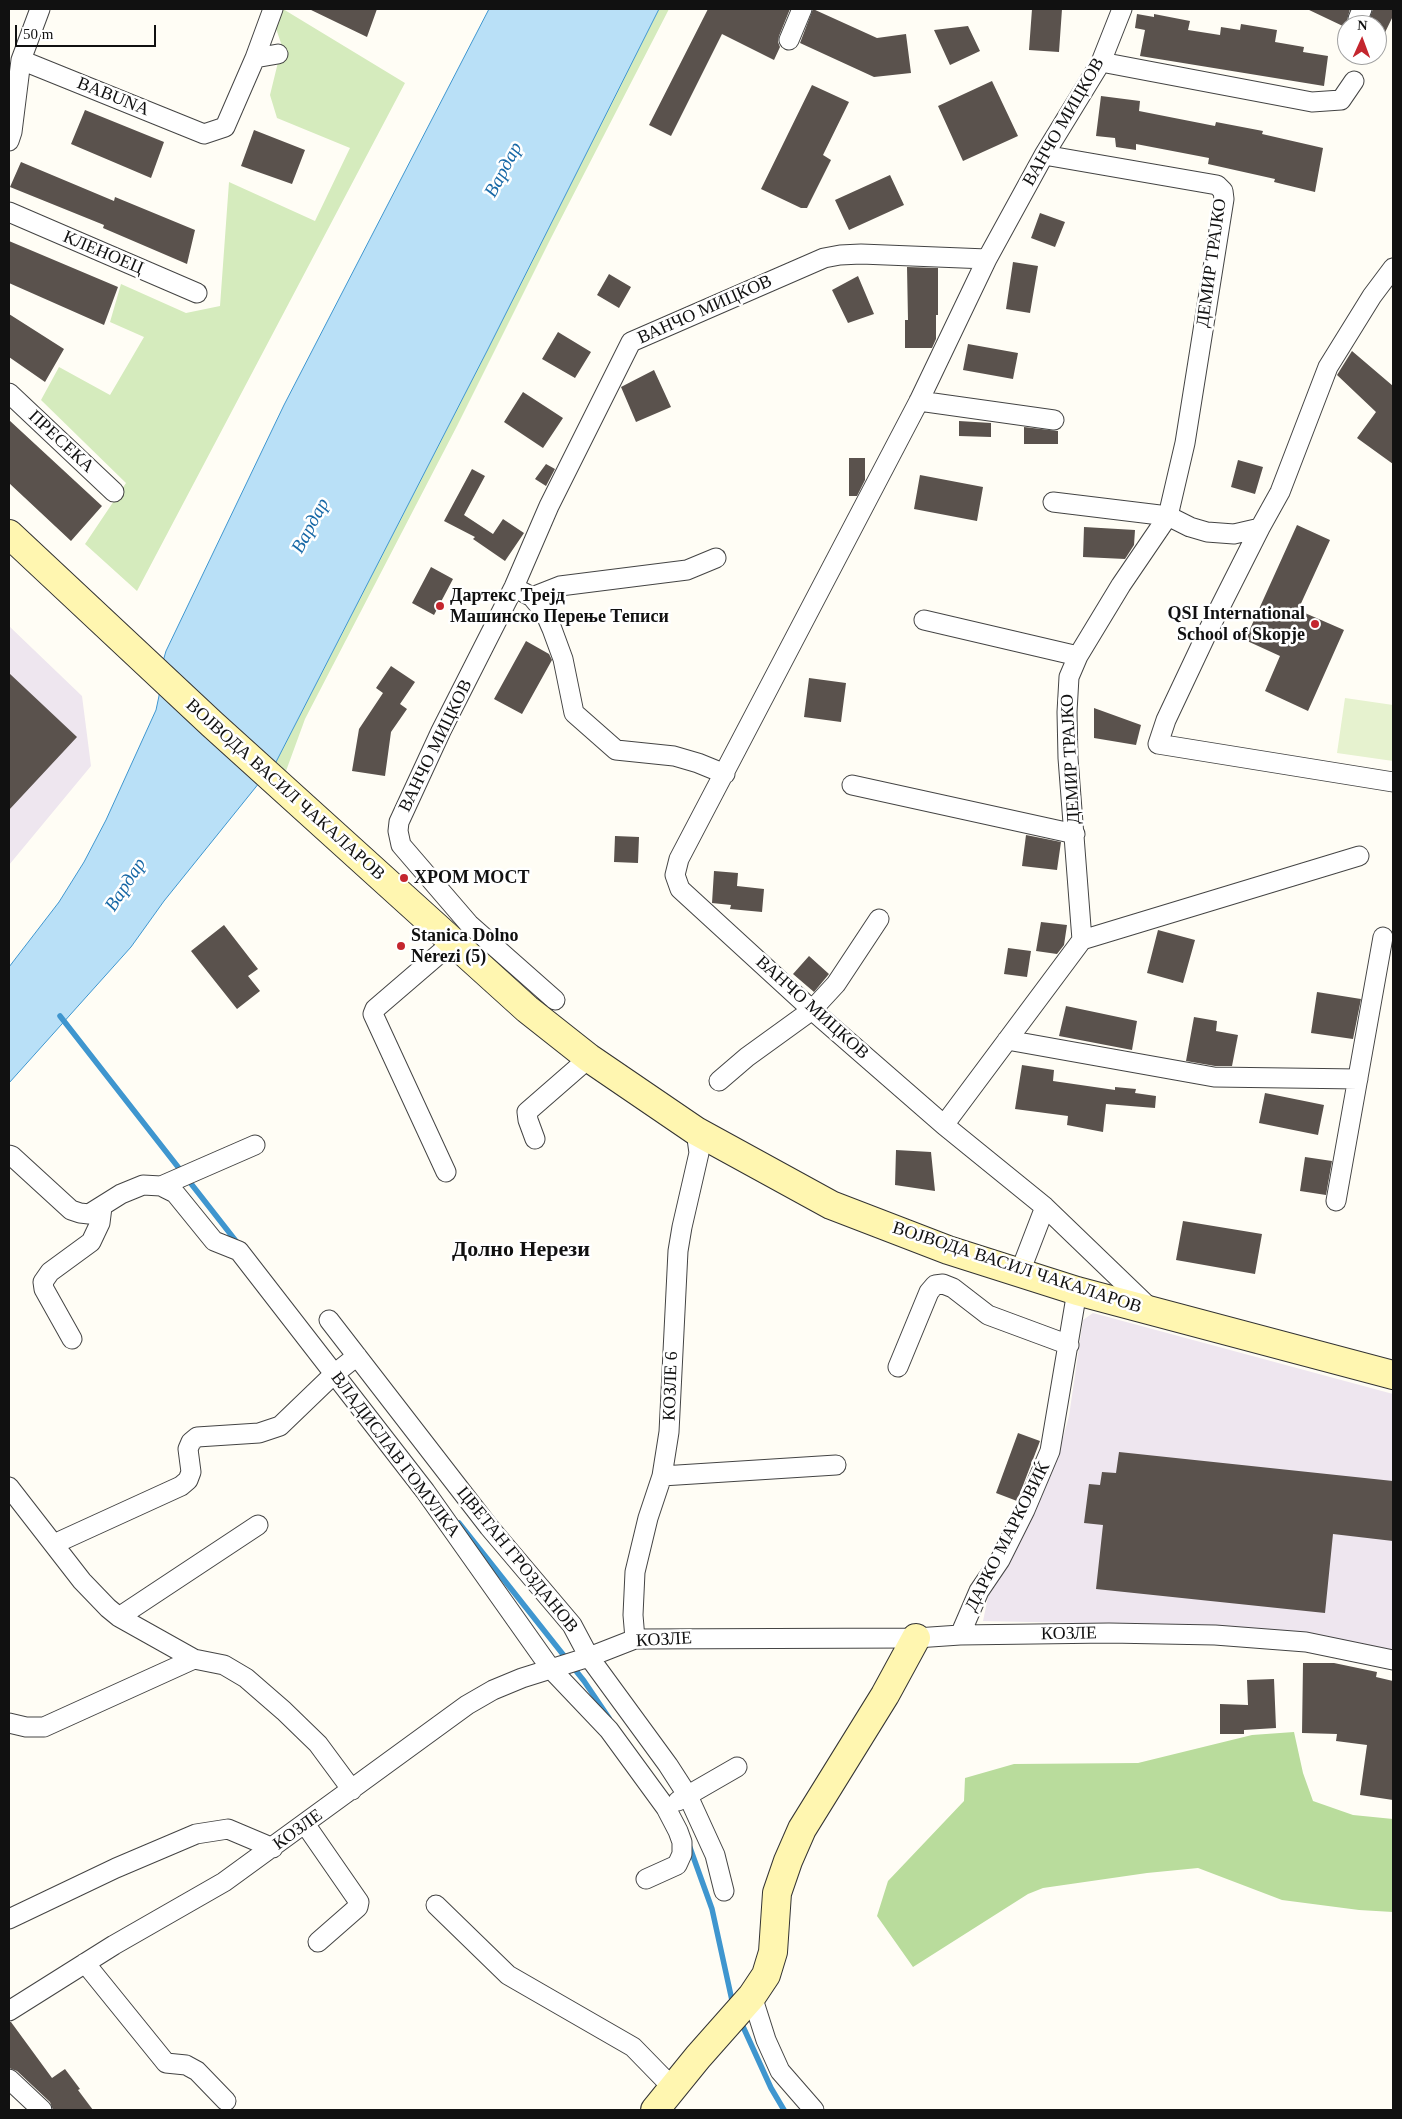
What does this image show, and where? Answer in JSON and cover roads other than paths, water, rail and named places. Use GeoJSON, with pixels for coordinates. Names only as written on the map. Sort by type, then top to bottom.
{"type":"FeatureCollection","features":[{"type":"Feature","properties":{"kind":"street"},"geometry":{"type":"LineString","coordinates":[[10,135],[21,60],[40,9]]}},
{"type":"Feature","properties":{"kind":"street"},"geometry":{"type":"LineString","coordinates":[[255,58],[273,9]]}},
{"type":"Feature","properties":{"kind":"street"},"geometry":{"type":"LineString","coordinates":[[789,40],[802,9]]}},
{"type":"Feature","properties":{"kind":"street","name":"ВАНЧО МИЦКОВ"},"geometry":{"type":"LineString","coordinates":[[1122,9],[1101,62],[1044,155],[987,259],[919,401],[676,867],[676,882],[680,889],[812,1010],[944,1125],[1045,1207],[1154,1311]]}},
{"type":"Feature","properties":{"kind":"street"},"geometry":{"type":"LineString","coordinates":[[255,58],[278,54]]}},
{"type":"Feature","properties":{"kind":"street","name":"BABUNA"},"geometry":{"type":"LineString","coordinates":[[21,60],[204,134],[225,127],[255,58]]}},
{"type":"Feature","properties":{"kind":"street"},"geometry":{"type":"LineString","coordinates":[[1101,62],[1312,102],[1342,100],[1354,81]]}},
{"type":"Feature","properties":{"kind":"street","name":"ДЕМИР ТРАЈКО"},"geometry":{"type":"LineString","coordinates":[[1044,155],[1217,185],[1223,191],[1224,199],[1185,443],[1168,516],[1121,585],[1078,656],[1069,677],[1067,705],[1068,758],[1082,940]]}},
{"type":"Feature","properties":{"kind":"street","name":"КЛЕНОЕЦ"},"geometry":{"type":"LineString","coordinates":[[9,212],[198,293]]}},
{"type":"Feature","properties":{"kind":"street","name":"ВАНЧО МИЦКОВ"},"geometry":{"type":"LineString","coordinates":[[555,1000],[469,924],[401,846],[398,831],[399,822],[441,731],[514,587],[549,506],[631,342],[824,258],[861,254],[987,259]]}},
{"type":"Feature","properties":{"kind":"street"},"geometry":{"type":"LineString","coordinates":[[1393,268],[1372,296],[1328,367],[1280,492],[1208,631],[1166,720],[1158,744],[1393,782]]}},
{"type":"Feature","properties":{"kind":"street","name":"ПРЕСЕКА"},"geometry":{"type":"LineString","coordinates":[[9,393],[114,492]]}},
{"type":"Feature","properties":{"kind":"street"},"geometry":{"type":"LineString","coordinates":[[919,401],[1054,420]]}},
{"type":"Feature","properties":{"kind":"street"},"geometry":{"type":"LineString","coordinates":[[1053,502],[1168,516],[1190,527],[1207,532],[1234,534],[1260,528]]}},
{"type":"Feature","properties":{"kind":"street","name":"ВОЈВОДА ВАСИЛ ЧАКАЛАРОВ"},"geometry":{"type":"LineString","coordinates":[[9,534],[295,800],[527,1009],[589,1058],[696,1131],[831,1205],[948,1250],[1077,1291],[1393,1375]]}},
{"type":"Feature","properties":{"kind":"street"},"geometry":{"type":"LineString","coordinates":[[532,597],[560,586],[687,570],[716,558]]}},
{"type":"Feature","properties":{"kind":"street"},"geometry":{"type":"LineString","coordinates":[[514,587],[532,597],[545,614],[562,659],[574,713],[616,750],[674,756],[725,774]]}},
{"type":"Feature","properties":{"kind":"street"},"geometry":{"type":"LineString","coordinates":[[924,620],[1078,656]]}},
{"type":"Feature","properties":{"kind":"street"},"geometry":{"type":"LineString","coordinates":[[852,784],[1075,834]]}},
{"type":"Feature","properties":{"kind":"street"},"geometry":{"type":"LineString","coordinates":[[944,1125],[1082,940],[1359,856]]}},
{"type":"Feature","properties":{"kind":"street"},"geometry":{"type":"LineString","coordinates":[[718,1081],[747,1057],[812,1010],[836,984],[879,919]]}},
{"type":"Feature","properties":{"kind":"street"},"geometry":{"type":"LineString","coordinates":[[1336,1201],[1383,937]]}},
{"type":"Feature","properties":{"kind":"street"},"geometry":{"type":"LineString","coordinates":[[446,1172],[373,1014],[375,1009],[453,942]]}},
{"type":"Feature","properties":{"kind":"street"},"geometry":{"type":"LineString","coordinates":[[1007,1040],[1214,1077],[1358,1079]]}},
{"type":"Feature","properties":{"kind":"street"},"geometry":{"type":"LineString","coordinates":[[535,1139],[527,1112],[589,1058]]}},
{"type":"Feature","properties":{"kind":"street","name":"КОЗЛЕ 6"},"geometry":{"type":"LineString","coordinates":[[635,1639],[633,1615],[635,1572],[648,1518],[662,1476],[671,1416],[678,1251],[699,1153],[696,1131]]}},
{"type":"Feature","properties":{"kind":"street"},"geometry":{"type":"LineString","coordinates":[[9,1155],[71,1210],[89,1214],[121,1194],[143,1185],[161,1186],[255,1145]]}},
{"type":"Feature","properties":{"kind":"street","name":"ВЛАДИСЛАВ ГОМУЛКА"},"geometry":{"type":"LineString","coordinates":[[161,1186],[175,1193],[214,1241],[239,1251],[420,1483],[551,1669],[609,1730],[666,1808],[682,1842],[682,1854],[677,1865],[646,1879]]}},
{"type":"Feature","properties":{"kind":"street"},"geometry":{"type":"LineString","coordinates":[[72,1339],[44,1289],[43,1282],[50,1272],[91,1242],[100,1224],[102,1207]]}},
{"type":"Feature","properties":{"kind":"street"},"geometry":{"type":"LineString","coordinates":[[1020,1272],[1045,1207]]}},
{"type":"Feature","properties":{"kind":"street"},"geometry":{"type":"LineString","coordinates":[[898,1368],[930,1292],[935,1285],[943,1284],[953,1288],[988,1315],[1069,1345]]}},
{"type":"Feature","properties":{"kind":"street","name":"ДАРКО МАРКОВИЌ"},"geometry":{"type":"LineString","coordinates":[[960,1635],[979,1591],[1000,1560],[1025,1510],[1050,1451],[1077,1291]]}},
{"type":"Feature","properties":{"kind":"street","name":"ЦВЕТАН ГРОЗДАНОВ"},"geometry":{"type":"LineString","coordinates":[[329,1320],[489,1527],[572,1625],[589,1657],[668,1765],[688,1796],[715,1856],[724,1891]]}},
{"type":"Feature","properties":{"kind":"street"},"geometry":{"type":"LineString","coordinates":[[54,1544],[182,1486],[188,1480],[191,1472],[188,1450],[191,1442],[197,1437],[259,1432],[280,1426],[357,1356]]}},
{"type":"Feature","properties":{"kind":"street"},"geometry":{"type":"LineString","coordinates":[[662,1476],[836,1465]]}},
{"type":"Feature","properties":{"kind":"street"},"geometry":{"type":"LineString","coordinates":[[9,1487],[82,1581],[120,1617],[194,1659],[224,1665],[246,1678],[318,1744],[352,1790]]}},
{"type":"Feature","properties":{"kind":"street"},"geometry":{"type":"LineString","coordinates":[[120,1617],[258,1525]]}},
{"type":"Feature","properties":{"kind":"street"},"geometry":{"type":"LineString","coordinates":[[464,1547],[489,1527]]}},
{"type":"Feature","properties":{"kind":"street","name":"КОЗЛЕ"},"geometry":{"type":"LineString","coordinates":[[9,2011],[85,1963],[224,1882],[467,1705],[493,1690],[635,1639],[916,1638],[960,1635],[1109,1633],[1216,1635],[1306,1642],[1393,1660]]}},
{"type":"Feature","properties":{"kind":"street"},"geometry":{"type":"LineString","coordinates":[[655,2110],[698,2057],[752,1996],[766,1975],[773,1952],[777,1893],[802,1829],[885,1694],[916,1638]]}},
{"type":"Feature","properties":{"kind":"street"},"geometry":{"type":"LineString","coordinates":[[9,1723],[26,1727],[44,1728],[194,1659]]}},
{"type":"Feature","properties":{"kind":"street"},"geometry":{"type":"LineString","coordinates":[[666,1808],[737,1767]]}},
{"type":"Feature","properties":{"kind":"street"},"geometry":{"type":"LineString","coordinates":[[305,1824],[359,1902],[358,1908],[318,1942]]}},
{"type":"Feature","properties":{"kind":"street"},"geometry":{"type":"LineString","coordinates":[[9,1919],[116,1868],[196,1834],[228,1829],[272,1848]]}},
{"type":"Feature","properties":{"kind":"street"},"geometry":{"type":"LineString","coordinates":[[436,1905],[508,1975],[633,2047],[673,2088]]}},
{"type":"Feature","properties":{"kind":"street"},"geometry":{"type":"LineString","coordinates":[[85,1963],[166,2063],[186,2065],[197,2071],[226,2101]]}},
{"type":"Feature","properties":{"kind":"street"},"geometry":{"type":"LineString","coordinates":[[752,1996],[766,2040],[780,2071],[814,2110]]}},
{"type":"Feature","properties":{"kind":"street"},"geometry":{"type":"LineString","coordinates":[[9,2079],[42,2110]]}},
{"type":"Feature","properties":{"kind":"water","name":"Вардар"},"geometry":{"type":"Polygon","coordinates":[[[489,9],[659,9],[487,351],[276,762],[164,901],[131,947],[9,1083],[9,967],[59,902],[84,862],[106,820],[156,710],[161,668],[166,651],[284,405],[489,9]]]}},
{"type":"Feature","properties":{"kind":"waterway"},"geometry":{"type":"LineString","coordinates":[[60,1016],[239,1245]]}},
{"type":"Feature","properties":{"kind":"waterway"},"geometry":{"type":"LineString","coordinates":[[459,1523],[584,1681],[609,1718]]}},
{"type":"Feature","properties":{"kind":"waterway"},"geometry":{"type":"LineString","coordinates":[[689,1845],[712,1909],[733,2005]]}},
{"type":"Feature","properties":{"kind":"waterway"},"geometry":{"type":"LineString","coordinates":[[740,2020],[771,2088],[784,2110]]}},
{"type":"Feature","properties":{"kind":"place","name":"Дартекс Трејд Машинско Перење Теписи"},"geometry":{"type":"Point","coordinates":[440,606]}},
{"type":"Feature","properties":{"kind":"place","name":"QSI International School of Skopje"},"geometry":{"type":"Point","coordinates":[1315,624]}},
{"type":"Feature","properties":{"kind":"place","name":"ХРОМ МОСТ"},"geometry":{"type":"Point","coordinates":[404,878]}},
{"type":"Feature","properties":{"kind":"place","name":"Stanica Dolno Nerezi (5)"},"geometry":{"type":"Point","coordinates":[401,946]}},
{"type":"Feature","properties":{"kind":"district","name":"Долно Нерези"},"geometry":{"type":"Point","coordinates":[521,1250]}}]}
